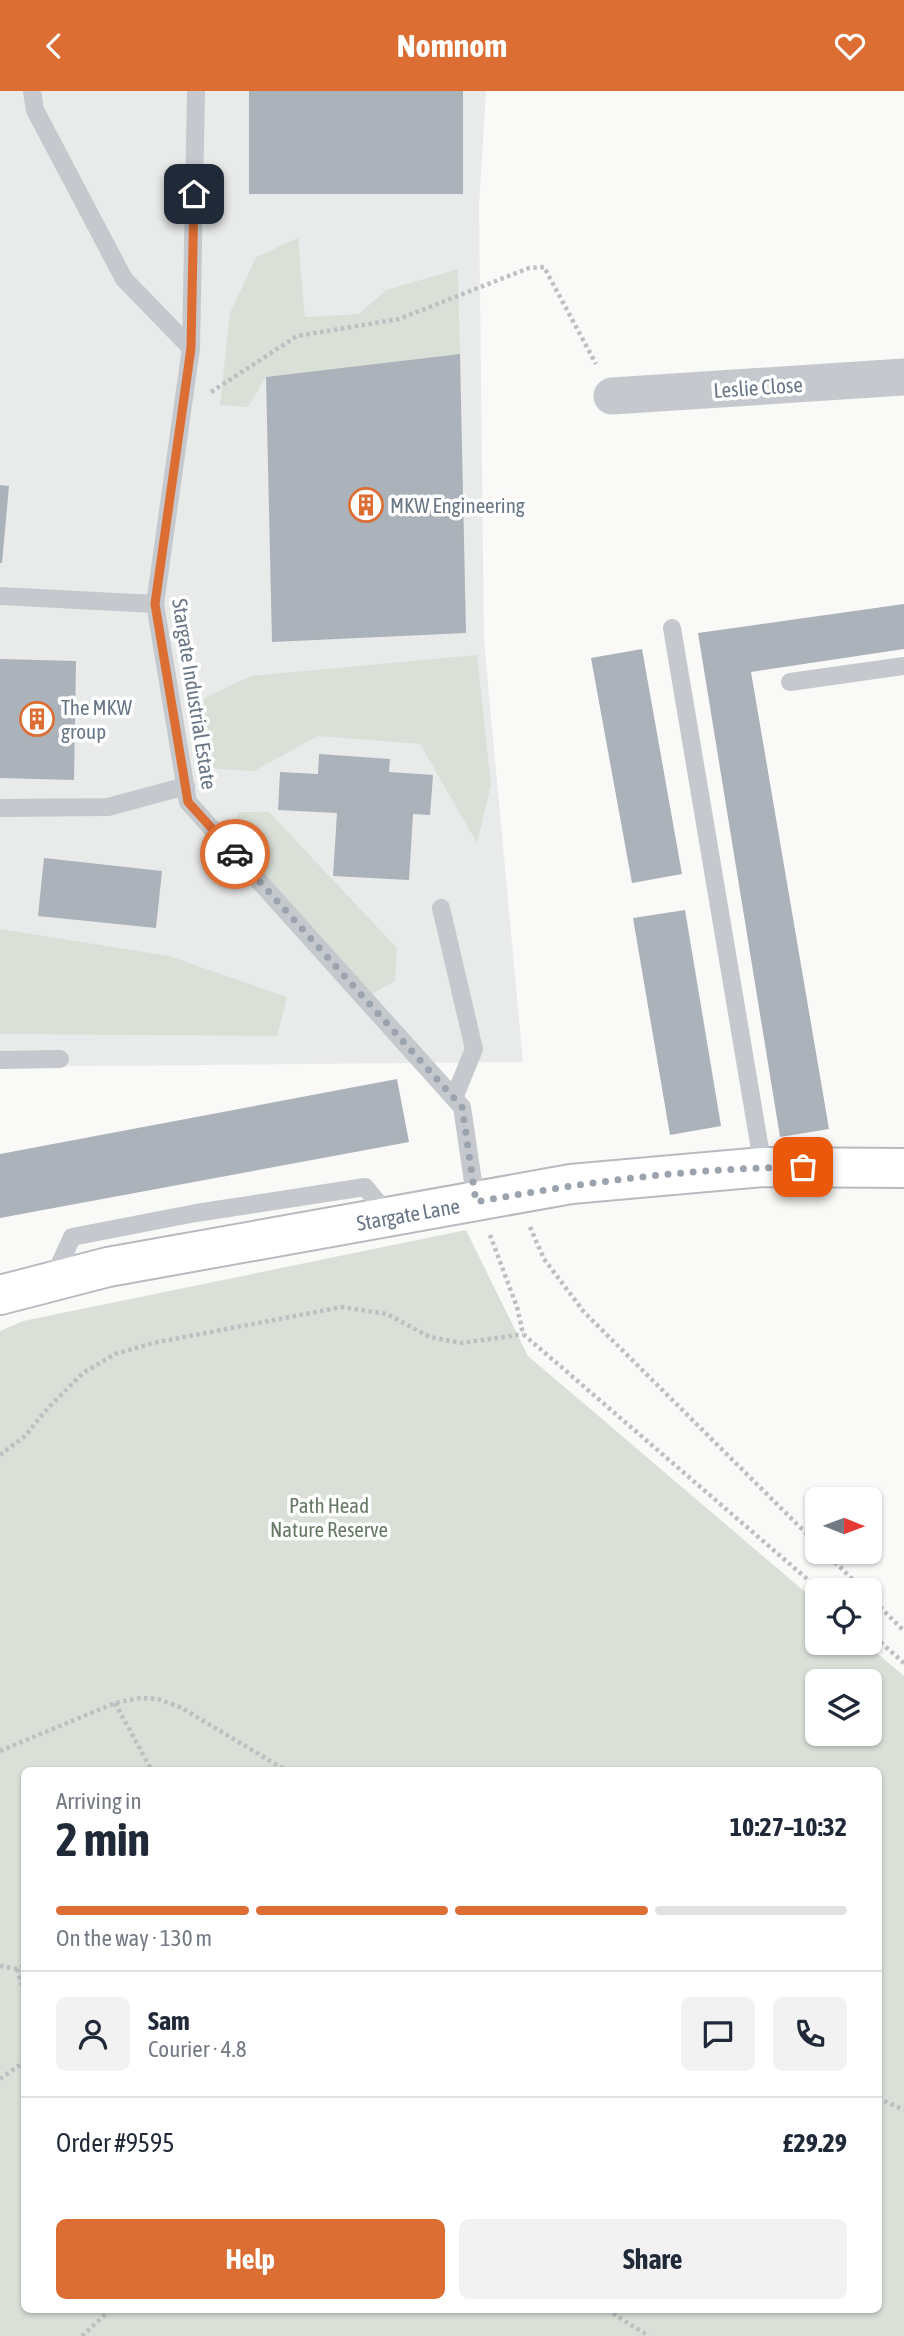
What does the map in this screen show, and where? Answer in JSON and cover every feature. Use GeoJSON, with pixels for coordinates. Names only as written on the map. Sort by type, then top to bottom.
{"type":"FeatureCollection","features":[{"type":"Feature","properties":{"kind":"street","name":"Leslie Close"},"geometry":{"type":"LineString","coordinates":[[612,396],[904,377]]}},
{"type":"Feature","properties":{"kind":"street","name":"Stargate Lane"},"geometry":{"type":"LineString","coordinates":[[0,1295],[108,1267],[571,1184],[763,1167],[904,1168]]}},
{"type":"Feature","properties":{"kind":"lane"},"geometry":{"type":"LineString","coordinates":[[32,91],[35,110],[124,279],[191,348]]}},
{"type":"Feature","properties":{"kind":"lane","name":"Stargate Industrial Estate"},"geometry":{"type":"LineString","coordinates":[[196,91],[191,348],[155,604],[188,802],[462,1107],[476,1202]]}},
{"type":"Feature","properties":{"kind":"lane"},"geometry":{"type":"LineString","coordinates":[[0,596],[155,604]]}},
{"type":"Feature","properties":{"kind":"lane"},"geometry":{"type":"LineString","coordinates":[[672,628],[763,1167]]}},
{"type":"Feature","properties":{"kind":"lane"},"geometry":{"type":"LineString","coordinates":[[790,682],[904,666]]}},
{"type":"Feature","properties":{"kind":"lane"},"geometry":{"type":"LineString","coordinates":[[0,808],[108,807],[186,786]]}},
{"type":"Feature","properties":{"kind":"lane"},"geometry":{"type":"LineString","coordinates":[[441,908],[474,1049],[454,1098]]}},
{"type":"Feature","properties":{"kind":"lane"},"geometry":{"type":"LineString","coordinates":[[0,1060],[60,1059]]}},
{"type":"Feature","properties":{"kind":"path"},"geometry":{"type":"LineString","coordinates":[[182,411],[297,336],[399,319],[529,268],[544,267],[612,396]]}},
{"type":"Feature","properties":{"kind":"path"},"geometry":{"type":"LineString","coordinates":[[515,1195],[544,1259],[584,1312],[805,1532]]}},
{"type":"Feature","properties":{"kind":"path"},"geometry":{"type":"LineString","coordinates":[[476,1202],[517,1307],[523,1334],[806,1578]]}},
{"type":"Feature","properties":{"kind":"path"},"geometry":{"type":"LineString","coordinates":[[0,1455],[25,1436],[83,1373],[116,1354],[153,1343],[342,1307],[387,1314],[430,1337],[462,1343],[523,1334]]}},
{"type":"Feature","properties":{"kind":"path"},"geometry":{"type":"LineString","coordinates":[[838,1565],[851,1578]]}},
{"type":"Feature","properties":{"kind":"path"},"geometry":{"type":"LineString","coordinates":[[882,1609],[904,1631]]}},
{"type":"Feature","properties":{"kind":"path"},"geometry":{"type":"LineString","coordinates":[[882,1644],[904,1663]]}},
{"type":"Feature","properties":{"kind":"path"},"geometry":{"type":"LineString","coordinates":[[0,1751],[115,1703],[140,1698],[158,1699],[182,1708],[280,1767]]}},
{"type":"Feature","properties":{"kind":"path"},"geometry":{"type":"LineString","coordinates":[[115,1703],[150,1767]]}},
{"type":"Feature","properties":{"kind":"path"},"geometry":{"type":"LineString","coordinates":[[0,1966],[21,1967]]}},
{"type":"Feature","properties":{"kind":"path"},"geometry":{"type":"LineString","coordinates":[[17,1969],[21,1982]]}},
{"type":"Feature","properties":{"kind":"path"},"geometry":{"type":"LineString","coordinates":[[0,2079],[21,2064]]}},
{"type":"Feature","properties":{"kind":"path"},"geometry":{"type":"LineString","coordinates":[[882,2100],[904,2110]]}},
{"type":"Feature","properties":{"kind":"path"},"geometry":{"type":"LineString","coordinates":[[82,2336],[107,2313]]}},
{"type":"Feature","properties":{"kind":"path"},"geometry":{"type":"LineString","coordinates":[[612,2313],[649,2336]]}},
{"type":"Feature","properties":{"kind":"shaded area"},"geometry":{"type":"Polygon","coordinates":[[[0,91],[486,91],[479,207],[484,641],[523,1062],[0,1067],[0,91]]]}},
{"type":"Feature","properties":{"kind":"green space"},"geometry":{"type":"Polygon","coordinates":[[[298,238],[305,317],[359,314],[386,290],[458,269],[460,358],[266,377],[248,407],[220,405],[230,313],[256,257],[298,238]]]}},
{"type":"Feature","properties":{"kind":"green space"},"geometry":{"type":"Polygon","coordinates":[[[477,655],[491,785],[477,843],[420,744],[318,736],[254,771],[206,768],[194,724],[206,697],[251,676],[477,655]]]}},
{"type":"Feature","properties":{"kind":"green space"},"geometry":{"type":"Polygon","coordinates":[[[239,812],[269,812],[397,948],[395,981],[372,994],[228,835],[239,812]]]}},
{"type":"Feature","properties":{"kind":"green space"},"geometry":{"type":"Polygon","coordinates":[[[0,929],[169,956],[287,997],[277,1036],[0,1034],[0,929]]]}},
{"type":"Feature","properties":{"kind":"green space","name":"Path Head Nature Reserve"},"geometry":{"type":"Polygon","coordinates":[[[466,1230],[528,1356],[805,1592],[805,1655],[879,1655],[904,1676],[904,2336],[0,2336],[0,1331],[23,1321],[466,1230]]]}},
{"type":"Feature","properties":{"kind":"building"},"geometry":{"type":"Polygon","coordinates":[[[249,91],[463,91],[463,194],[249,194],[249,91]]]}},
{"type":"Feature","properties":{"kind":"building","name":"MKW Engineering"},"geometry":{"type":"Polygon","coordinates":[[[460,354],[466,633],[272,642],[266,377],[460,354]]]}},
{"type":"Feature","properties":{"kind":"building"},"geometry":{"type":"Polygon","coordinates":[[[0,485],[9,486],[2,563],[0,563],[0,485]]]}},
{"type":"Feature","properties":{"kind":"building"},"geometry":{"type":"Polygon","coordinates":[[[904,604],[904,649],[751,672],[829,1129],[780,1137],[698,633],[904,604]]]}},
{"type":"Feature","properties":{"kind":"building"},"geometry":{"type":"Polygon","coordinates":[[[642,649],[682,874],[632,883],[591,658],[642,649]]]}},
{"type":"Feature","properties":{"kind":"building","name":"The MKW group"},"geometry":{"type":"Polygon","coordinates":[[[0,659],[76,661],[74,780],[0,778],[0,659]]]}},
{"type":"Feature","properties":{"kind":"building"},"geometry":{"type":"Polygon","coordinates":[[[319,754],[390,759],[389,772],[433,775],[430,815],[413,814],[409,880],[333,876],[337,813],[278,810],[280,772],[318,774],[319,754]]]}},
{"type":"Feature","properties":{"kind":"building"},"geometry":{"type":"Polygon","coordinates":[[[44,858],[162,871],[156,928],[38,916],[44,858]]]}},
{"type":"Feature","properties":{"kind":"building"},"geometry":{"type":"Polygon","coordinates":[[[685,910],[721,1126],[670,1135],[633,918],[685,910]]]}},
{"type":"Feature","properties":{"kind":"building"},"geometry":{"type":"Polygon","coordinates":[[[397,1079],[409,1142],[0,1218],[0,1154],[397,1079]]]}},
{"type":"Feature","properties":{"kind":"way so far"},"geometry":{"type":"LineString","coordinates":[[235,854],[462,1107],[476,1202],[571,1184],[763,1167],[803,1167]]}},
{"type":"Feature","properties":{"kind":"place","name":"MKW Engineering"},"geometry":{"type":"Point","coordinates":[366,505]}},
{"type":"Feature","properties":{"kind":"place","name":"The MKW group"},"geometry":{"type":"Point","coordinates":[37,719]}},
{"type":"Feature","properties":{"kind":"route"},"geometry":{"type":"LineString","coordinates":[[194,194],[191,348],[155,604],[188,802],[235,854]]}}]}
